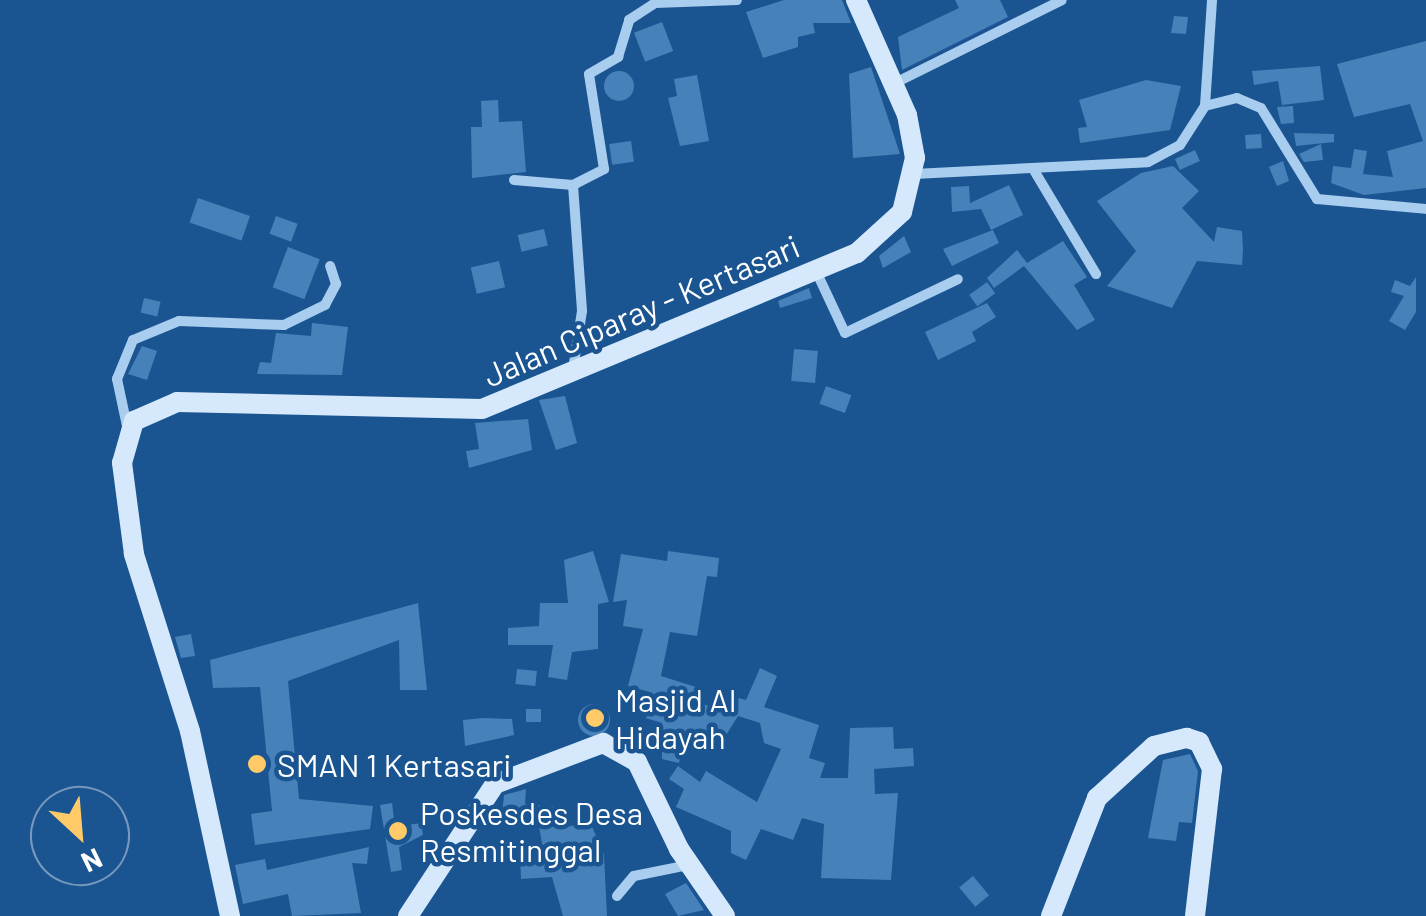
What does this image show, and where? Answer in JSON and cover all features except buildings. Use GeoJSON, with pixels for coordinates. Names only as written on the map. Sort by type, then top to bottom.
{"type":"FeatureCollection","features":[{"type":"Feature","properties":{"kind":"main road"},"geometry":{"type":"LineString","coordinates":[[856,0],[895,84],[914,174]]}},
{"type":"Feature","properties":{"kind":"main road","name":"Jalan Ciparay - Kertasari"},"geometry":{"type":"LineString","coordinates":[[128,432],[166,403],[458,412],[572,375],[737,296],[816,270],[885,236],[914,174]]}},
{"type":"Feature","properties":{"kind":"main road"},"geometry":{"type":"LineString","coordinates":[[128,432],[122,474],[134,554],[194,745],[230,916]]}},
{"type":"Feature","properties":{"kind":"main road"},"geometry":{"type":"LineString","coordinates":[[1051,916],[1097,798],[1154,746],[1187,738],[1209,754],[1212,769],[1196,916]]}},
{"type":"Feature","properties":{"kind":"main road"},"geometry":{"type":"LineString","coordinates":[[408,916],[496,784],[593,745],[622,746],[638,762],[689,865],[725,916]]}},
{"type":"Feature","properties":{"kind":"street"},"geometry":{"type":"LineString","coordinates":[[514,180],[573,185],[604,168],[589,74],[618,58],[629,20],[655,3],[737,0]]}},
{"type":"Feature","properties":{"kind":"street"},"geometry":{"type":"LineString","coordinates":[[895,84],[1062,0]]}},
{"type":"Feature","properties":{"kind":"street"},"geometry":{"type":"LineString","coordinates":[[914,174],[1035,172],[1162,158],[1205,106],[1212,0]]}},
{"type":"Feature","properties":{"kind":"street"},"geometry":{"type":"LineString","coordinates":[[1205,106],[1238,98],[1261,108],[1305,187],[1329,205],[1426,209]]}},
{"type":"Feature","properties":{"kind":"street"},"geometry":{"type":"LineString","coordinates":[[1035,172],[1096,274]]}},
{"type":"Feature","properties":{"kind":"street"},"geometry":{"type":"LineString","coordinates":[[572,375],[582,310],[573,185]]}},
{"type":"Feature","properties":{"kind":"street"},"geometry":{"type":"LineString","coordinates":[[128,432],[118,378],[133,340],[179,320],[284,325],[324,306],[336,284],[330,266]]}},
{"type":"Feature","properties":{"kind":"street"},"geometry":{"type":"LineString","coordinates":[[816,270],[844,333],[958,280]]}},
{"type":"Feature","properties":{"kind":"street"},"geometry":{"type":"LineString","coordinates":[[617,896],[634,876],[689,865]]}},
{"type":"Feature","properties":{"kind":"place","name":"Masjid Al Hidayah"},"geometry":{"type":"Point","coordinates":[595,718]}},
{"type":"Feature","properties":{"kind":"place","name":"SMAN 1 Kertasari"},"geometry":{"type":"Point","coordinates":[257,764]}},
{"type":"Feature","properties":{"kind":"place","name":"Poskesdes Desa Resmitinggal"},"geometry":{"type":"Point","coordinates":[398,831]}}]}
